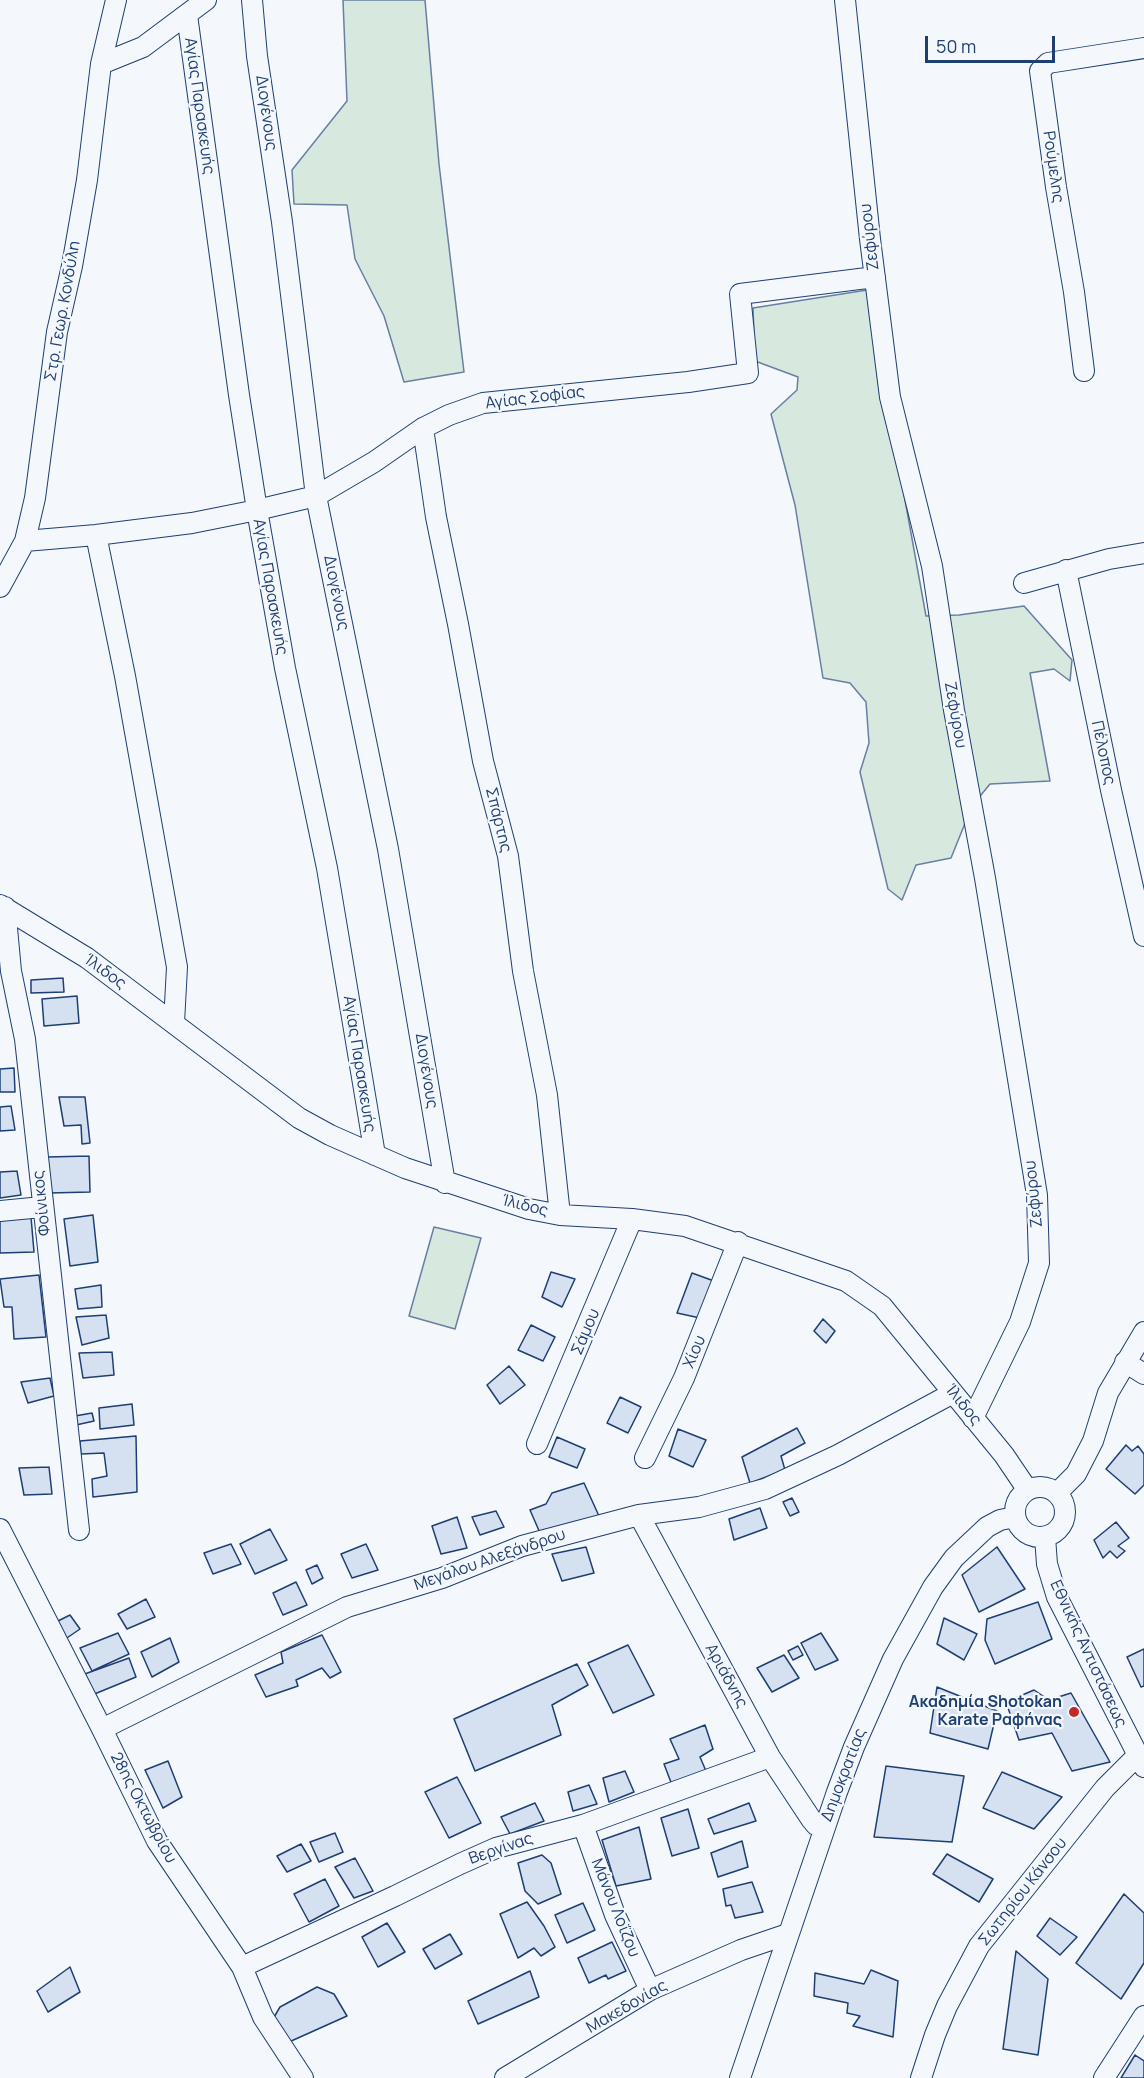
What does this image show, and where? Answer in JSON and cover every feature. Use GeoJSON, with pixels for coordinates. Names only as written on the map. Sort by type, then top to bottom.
{"type":"FeatureCollection","features":[{"type":"Feature","properties":{"kind":"street","name":"Στρ. Γεωρ. Κονδύλη"},"geometry":{"type":"LineString","coordinates":[[0,587],[25,541],[35,498],[57,332],[72,266],[87,180],[101,64],[116,0]]}},
{"type":"Feature","properties":{"kind":"street"},"geometry":{"type":"LineString","coordinates":[[101,64],[143,46],[206,0]]}},
{"type":"Feature","properties":{"kind":"street","name":"Διογένους"},"geometry":{"type":"LineString","coordinates":[[252,0],[287,257],[316,496],[388,849],[445,1183]]}},
{"type":"Feature","properties":{"kind":"street","name":"Ζεφύρου"},"geometry":{"type":"LineString","coordinates":[[845,0],[890,398],[932,566],[954,710],[985,878],[1037,1195],[1039,1263],[1020,1322],[973,1418]]}},
{"type":"Feature","properties":{"kind":"street","name":"Αγίας Παρασκευής"},"geometry":{"type":"LineString","coordinates":[[187,15],[238,395],[256,510],[285,668],[327,868],[375,1155]]}},
{"type":"Feature","properties":{"kind":"street","name":"Ρούμελης"},"geometry":{"type":"LineString","coordinates":[[1084,371],[1040,70],[1047,63],[1144,48]]}},
{"type":"Feature","properties":{"kind":"street","name":"Αγίας Σοφίας"},"geometry":{"type":"LineString","coordinates":[[25,541],[192,523],[316,496],[374,462],[423,428],[449,415],[483,403],[688,382],[748,373],[740,294],[875,277]]}},
{"type":"Feature","properties":{"kind":"street","name":"Σπάρτης"},"geometry":{"type":"LineString","coordinates":[[423,428],[436,517],[483,761],[508,856],[522,971],[547,1095],[560,1215]]}},
{"type":"Feature","properties":{"kind":"street"},"geometry":{"type":"LineString","coordinates":[[96,535],[128,687],[177,968],[174,1023]]}},
{"type":"Feature","properties":{"kind":"street"},"geometry":{"type":"LineString","coordinates":[[1024,583],[1109,559],[1144,553]]}},
{"type":"Feature","properties":{"kind":"street","name":"Πέλοπος"},"geometry":{"type":"LineString","coordinates":[[1066,570],[1111,790],[1144,936]]}},
{"type":"Feature","properties":{"kind":"street","name":"Ίλιδος"},"geometry":{"type":"LineString","coordinates":[[2,906],[87,958],[299,1118],[375,1155],[445,1183],[529,1209],[560,1215],[632,1219],[685,1226],[738,1242],[846,1281],[882,1306],[1004,1455],[1028,1490]]}},
{"type":"Feature","properties":{"kind":"street","name":"Φοίνικος"},"geometry":{"type":"LineString","coordinates":[[2,906],[11,971],[25,1039],[79,1530]]}},
{"type":"Feature","properties":{"kind":"street"},"geometry":{"type":"LineString","coordinates":[[0,1211],[42,1207]]}},
{"type":"Feature","properties":{"kind":"street","name":"Σάμου"},"geometry":{"type":"LineString","coordinates":[[537,1444],[632,1219]]}},
{"type":"Feature","properties":{"kind":"street","name":"Χίου"},"geometry":{"type":"LineString","coordinates":[[645,1458],[709,1320],[738,1242]]}},
{"type":"Feature","properties":{"kind":"street"},"geometry":{"type":"LineString","coordinates":[[1057,1493],[1076,1474],[1093,1441],[1108,1393],[1144,1332]]}},
{"type":"Feature","properties":{"kind":"street"},"geometry":{"type":"LineString","coordinates":[[1125,1362],[1144,1374]]}},
{"type":"Feature","properties":{"kind":"street","name":"Μεγάλου Αλεξάνδρου"},"geometry":{"type":"LineString","coordinates":[[102,1729],[347,1607],[442,1578],[522,1546],[639,1515],[699,1506],[765,1489],[838,1455],[954,1393]]}},
{"type":"Feature","properties":{"kind":"street"},"geometry":{"type":"LineString","coordinates":[[1043,1486],[1057,1493],[1062,1499],[1066,1514],[1059,1529],[1045,1537],[1030,1535],[1018,1524],[1015,1517],[1017,1501],[1028,1490],[1043,1486]]}},
{"type":"Feature","properties":{"kind":"street","name":"Αριάδνης"},"geometry":{"type":"LineString","coordinates":[[639,1515],[770,1757],[811,1819],[816,1825],[824,1828]]}},
{"type":"Feature","properties":{"kind":"street","name":"Δημοκρατίας"},"geometry":{"type":"LineString","coordinates":[[740,2078],[824,1828],[873,1702],[915,1616],[954,1558],[973,1538],[1000,1520],[1015,1517]]}},
{"type":"Feature","properties":{"kind":"street","name":"28ης Οκτωβρίου"},"geometry":{"type":"LineString","coordinates":[[0,1529],[157,1841],[242,1967],[263,2017],[303,2078]]}},
{"type":"Feature","properties":{"kind":"street","name":"Εθνικής Αντιστάσεως"},"geometry":{"type":"LineString","coordinates":[[1045,1537],[1047,1564],[1057,1597],[1141,1762]]}},
{"type":"Feature","properties":{"kind":"street","name":"Βεργίνας"},"geometry":{"type":"LineString","coordinates":[[242,1967],[395,1896],[459,1863],[496,1848],[583,1825],[770,1757]]}},
{"type":"Feature","properties":{"kind":"street","name":"Σωτηρίου Κάνσου"},"geometry":{"type":"LineString","coordinates":[[921,2078],[947,2006],[980,1946],[1105,1788],[1141,1762]]}},
{"type":"Feature","properties":{"kind":"street","name":"Μάνου Λοΐζου"},"geometry":{"type":"LineString","coordinates":[[583,1825],[615,1915],[650,1990]]}},
{"type":"Feature","properties":{"kind":"street","name":"Μακεδονίας"},"geometry":{"type":"LineString","coordinates":[[505,2078],[650,1990],[741,1950],[788,1934]]}},
{"type":"Feature","properties":{"kind":"street"},"geometry":{"type":"LineString","coordinates":[[1104,2078],[1144,2016]]}},
{"type":"Feature","properties":{"kind":"shaded area"},"geometry":{"type":"Polygon","coordinates":[[[343,0],[425,0],[439,164],[464,372],[404,382],[384,316],[355,259],[347,205],[294,204],[292,170],[347,101],[343,0]]]}},
{"type":"Feature","properties":{"kind":"shaded area"},"geometry":{"type":"Polygon","coordinates":[[[867,290],[926,616],[959,615],[1024,606],[1072,660],[1070,681],[1054,669],[1030,673],[1050,781],[990,784],[972,806],[951,858],[916,865],[902,900],[888,889],[860,772],[869,743],[866,702],[850,683],[823,678],[795,505],[771,414],[797,390],[798,377],[755,361],[753,308],[867,290]]]}},
{"type":"Feature","properties":{"kind":"shaded area"},"geometry":{"type":"Polygon","coordinates":[[[434,1227],[481,1238],[455,1329],[409,1316],[434,1227]]]}},
{"type":"Feature","properties":{"kind":"building"},"geometry":{"type":"Polygon","coordinates":[[[63,978],[64,992],[31,993],[31,980],[63,978]]]}},
{"type":"Feature","properties":{"kind":"building"},"geometry":{"type":"Polygon","coordinates":[[[77,996],[79,1023],[44,1026],[42,999],[77,996]]]}},
{"type":"Feature","properties":{"kind":"building"},"geometry":{"type":"Polygon","coordinates":[[[14,1068],[15,1092],[0,1092],[0,1069],[14,1068]]]}},
{"type":"Feature","properties":{"kind":"building"},"geometry":{"type":"Polygon","coordinates":[[[59,1097],[85,1097],[90,1143],[82,1144],[81,1125],[64,1126],[59,1097]]]}},
{"type":"Feature","properties":{"kind":"building"},"geometry":{"type":"Polygon","coordinates":[[[11,1106],[15,1130],[0,1131],[0,1107],[11,1106]]]}},
{"type":"Feature","properties":{"kind":"building"},"geometry":{"type":"Polygon","coordinates":[[[89,1156],[90,1192],[49,1193],[47,1157],[89,1156]]]}},
{"type":"Feature","properties":{"kind":"building"},"geometry":{"type":"Polygon","coordinates":[[[17,1171],[21,1195],[0,1198],[0,1172],[17,1171]]]}},
{"type":"Feature","properties":{"kind":"building"},"geometry":{"type":"Polygon","coordinates":[[[93,1215],[98,1262],[70,1266],[64,1219],[93,1215]]]}},
{"type":"Feature","properties":{"kind":"building"},"geometry":{"type":"Polygon","coordinates":[[[31,1217],[34,1252],[0,1253],[0,1219],[31,1217]]]}},
{"type":"Feature","properties":{"kind":"building"},"geometry":{"type":"Polygon","coordinates":[[[551,1272],[575,1279],[562,1307],[542,1297],[551,1272]]]}},
{"type":"Feature","properties":{"kind":"building"},"geometry":{"type":"Polygon","coordinates":[[[692,1273],[714,1281],[700,1318],[677,1313],[692,1273]]]}},
{"type":"Feature","properties":{"kind":"building"},"geometry":{"type":"Polygon","coordinates":[[[39,1275],[46,1337],[14,1339],[12,1307],[4,1307],[0,1279],[39,1275]]]}},
{"type":"Feature","properties":{"kind":"building"},"geometry":{"type":"Polygon","coordinates":[[[101,1285],[102,1307],[78,1309],[75,1289],[101,1285]]]}},
{"type":"Feature","properties":{"kind":"building"},"geometry":{"type":"Polygon","coordinates":[[[106,1315],[109,1338],[82,1345],[76,1317],[106,1315]]]}},
{"type":"Feature","properties":{"kind":"building"},"geometry":{"type":"Polygon","coordinates":[[[823,1319],[835,1331],[826,1343],[814,1331],[823,1319]]]}},
{"type":"Feature","properties":{"kind":"building"},"geometry":{"type":"Polygon","coordinates":[[[531,1325],[555,1337],[543,1361],[518,1350],[531,1325]]]}},
{"type":"Feature","properties":{"kind":"building"},"geometry":{"type":"Polygon","coordinates":[[[112,1352],[114,1375],[83,1378],[79,1353],[112,1352]]]}},
{"type":"Feature","properties":{"kind":"building"},"geometry":{"type":"Polygon","coordinates":[[[509,1366],[525,1385],[500,1404],[487,1385],[509,1366]]]}},
{"type":"Feature","properties":{"kind":"building"},"geometry":{"type":"Polygon","coordinates":[[[50,1378],[54,1396],[28,1403],[21,1382],[50,1378]]]}},
{"type":"Feature","properties":{"kind":"building"},"geometry":{"type":"Polygon","coordinates":[[[620,1397],[641,1407],[628,1433],[607,1423],[620,1397]]]}},
{"type":"Feature","properties":{"kind":"building"},"geometry":{"type":"Polygon","coordinates":[[[132,1404],[134,1425],[100,1429],[99,1408],[132,1404]]]}},
{"type":"Feature","properties":{"kind":"building"},"geometry":{"type":"Polygon","coordinates":[[[92,1413],[94,1421],[76,1425],[75,1416],[92,1413]]]}},
{"type":"Feature","properties":{"kind":"building"},"geometry":{"type":"Polygon","coordinates":[[[797,1428],[805,1443],[781,1456],[785,1470],[750,1483],[742,1457],[797,1428]]]}},
{"type":"Feature","properties":{"kind":"building"},"geometry":{"type":"Polygon","coordinates":[[[678,1429],[706,1440],[693,1467],[669,1456],[678,1429]]]}},
{"type":"Feature","properties":{"kind":"building"},"geometry":{"type":"Polygon","coordinates":[[[136,1436],[137,1492],[93,1497],[92,1479],[107,1476],[104,1453],[81,1454],[80,1441],[136,1436]]]}},
{"type":"Feature","properties":{"kind":"building"},"geometry":{"type":"Polygon","coordinates":[[[557,1437],[585,1449],[577,1468],[549,1457],[557,1437]]]}},
{"type":"Feature","properties":{"kind":"building"},"geometry":{"type":"Polygon","coordinates":[[[1126,1445],[1132,1451],[1138,1446],[1144,1454],[1144,1485],[1135,1494],[1106,1469],[1126,1445]]]}},
{"type":"Feature","properties":{"kind":"building"},"geometry":{"type":"Polygon","coordinates":[[[49,1467],[52,1494],[24,1495],[19,1468],[49,1467]]]}},
{"type":"Feature","properties":{"kind":"building"},"geometry":{"type":"Polygon","coordinates":[[[584,1483],[599,1516],[540,1533],[530,1510],[546,1504],[552,1493],[584,1483]]]}},
{"type":"Feature","properties":{"kind":"building"},"geometry":{"type":"Polygon","coordinates":[[[792,1498],[799,1512],[790,1516],[783,1502],[792,1498]]]}},
{"type":"Feature","properties":{"kind":"building"},"geometry":{"type":"Polygon","coordinates":[[[760,1508],[767,1528],[734,1540],[729,1519],[760,1508]]]}},
{"type":"Feature","properties":{"kind":"building"},"geometry":{"type":"Polygon","coordinates":[[[496,1511],[504,1527],[480,1535],[472,1517],[496,1511]]]}},
{"type":"Feature","properties":{"kind":"building"},"geometry":{"type":"Polygon","coordinates":[[[457,1517],[467,1548],[441,1554],[432,1526],[457,1517]]]}},
{"type":"Feature","properties":{"kind":"building"},"geometry":{"type":"Polygon","coordinates":[[[1116,1522],[1129,1538],[1118,1546],[1125,1551],[1117,1558],[1110,1551],[1103,1558],[1094,1540],[1116,1522]]]}},
{"type":"Feature","properties":{"kind":"building"},"geometry":{"type":"Polygon","coordinates":[[[270,1529],[287,1560],[255,1574],[240,1544],[270,1529]]]}},
{"type":"Feature","properties":{"kind":"building"},"geometry":{"type":"Polygon","coordinates":[[[231,1544],[241,1564],[213,1574],[204,1553],[231,1544]]]}},
{"type":"Feature","properties":{"kind":"building"},"geometry":{"type":"Polygon","coordinates":[[[366,1544],[378,1570],[352,1578],[341,1554],[366,1544]]]}},
{"type":"Feature","properties":{"kind":"building"},"geometry":{"type":"Polygon","coordinates":[[[586,1547],[594,1573],[562,1581],[552,1554],[586,1547]]]}},
{"type":"Feature","properties":{"kind":"building"},"geometry":{"type":"Polygon","coordinates":[[[997,1547],[1025,1589],[979,1612],[962,1575],[997,1547]]]}},
{"type":"Feature","properties":{"kind":"building"},"geometry":{"type":"Polygon","coordinates":[[[317,1565],[323,1578],[312,1584],[306,1570],[317,1565]]]}},
{"type":"Feature","properties":{"kind":"building"},"geometry":{"type":"Polygon","coordinates":[[[296,1582],[307,1605],[283,1615],[273,1593],[296,1582]]]}},
{"type":"Feature","properties":{"kind":"building"},"geometry":{"type":"Polygon","coordinates":[[[146,1599],[155,1617],[127,1629],[118,1614],[146,1599]]]}},
{"type":"Feature","properties":{"kind":"building"},"geometry":{"type":"Polygon","coordinates":[[[1038,1602],[1052,1639],[995,1664],[985,1640],[987,1619],[1038,1602]]]}},
{"type":"Feature","properties":{"kind":"building"},"geometry":{"type":"Polygon","coordinates":[[[70,1615],[80,1629],[61,1642],[52,1624],[70,1615]]]}},
{"type":"Feature","properties":{"kind":"building"},"geometry":{"type":"Polygon","coordinates":[[[944,1618],[977,1634],[964,1660],[937,1644],[944,1618]]]}},
{"type":"Feature","properties":{"kind":"building"},"geometry":{"type":"Polygon","coordinates":[[[118,1633],[129,1654],[92,1671],[80,1648],[118,1633]]]}},
{"type":"Feature","properties":{"kind":"building"},"geometry":{"type":"Polygon","coordinates":[[[821,1633],[838,1660],[815,1670],[801,1643],[821,1633]]]}},
{"type":"Feature","properties":{"kind":"building"},"geometry":{"type":"Polygon","coordinates":[[[322,1635],[341,1672],[330,1678],[322,1668],[296,1680],[298,1686],[266,1697],[255,1675],[283,1663],[281,1652],[322,1635]]]}},
{"type":"Feature","properties":{"kind":"building"},"geometry":{"type":"Polygon","coordinates":[[[170,1638],[179,1662],[152,1677],[141,1652],[170,1638]]]}},
{"type":"Feature","properties":{"kind":"building"},"geometry":{"type":"Polygon","coordinates":[[[628,1645],[654,1695],[613,1713],[588,1663],[628,1645]]]}},
{"type":"Feature","properties":{"kind":"building"},"geometry":{"type":"Polygon","coordinates":[[[798,1646],[803,1655],[793,1660],[788,1651],[798,1646]]]}},
{"type":"Feature","properties":{"kind":"building"},"geometry":{"type":"Polygon","coordinates":[[[1144,1649],[1144,1686],[1141,1687],[1127,1657],[1144,1649]]]}},
{"type":"Feature","properties":{"kind":"building"},"geometry":{"type":"Polygon","coordinates":[[[784,1655],[799,1678],[772,1692],[757,1668],[784,1655]]]}},
{"type":"Feature","properties":{"kind":"building"},"geometry":{"type":"Polygon","coordinates":[[[129,1658],[136,1677],[92,1695],[82,1675],[129,1658]]]}},
{"type":"Feature","properties":{"kind":"building"},"geometry":{"type":"Polygon","coordinates":[[[577,1664],[588,1685],[552,1705],[561,1735],[475,1771],[454,1719],[577,1664]]]}},
{"type":"Feature","properties":{"kind":"building"},"geometry":{"type":"Polygon","coordinates":[[[937,1687],[997,1711],[988,1749],[930,1733],[937,1687]]]}},
{"type":"Feature","properties":{"kind":"building"},"geometry":{"type":"Polygon","coordinates":[[[1034,1690],[1049,1700],[1071,1693],[1110,1762],[1072,1771],[1052,1733],[1019,1740],[1006,1702],[1034,1690]]]}},
{"type":"Feature","properties":{"kind":"building"},"geometry":{"type":"Polygon","coordinates":[[[705,1725],[713,1749],[700,1757],[706,1771],[672,1785],[664,1764],[679,1759],[670,1739],[705,1725]]]}},
{"type":"Feature","properties":{"kind":"building"},"geometry":{"type":"Polygon","coordinates":[[[168,1761],[182,1797],[163,1808],[145,1770],[168,1761]]]}},
{"type":"Feature","properties":{"kind":"building"},"geometry":{"type":"Polygon","coordinates":[[[886,1766],[964,1776],[952,1842],[874,1837],[886,1766]]]}},
{"type":"Feature","properties":{"kind":"building"},"geometry":{"type":"Polygon","coordinates":[[[625,1771],[634,1792],[609,1802],[603,1778],[625,1771]]]}},
{"type":"Feature","properties":{"kind":"building"},"geometry":{"type":"Polygon","coordinates":[[[1002,1772],[1062,1797],[1034,1829],[983,1808],[1002,1772]]]}},
{"type":"Feature","properties":{"kind":"building"},"geometry":{"type":"Polygon","coordinates":[[[457,1777],[481,1823],[449,1838],[425,1792],[457,1777]]]}},
{"type":"Feature","properties":{"kind":"building"},"geometry":{"type":"Polygon","coordinates":[[[589,1785],[597,1804],[573,1811],[568,1792],[589,1785]]]}},
{"type":"Feature","properties":{"kind":"building"},"geometry":{"type":"Polygon","coordinates":[[[535,1803],[544,1821],[510,1834],[501,1817],[535,1803]]]}},
{"type":"Feature","properties":{"kind":"building"},"geometry":{"type":"Polygon","coordinates":[[[749,1803],[756,1821],[714,1834],[708,1819],[749,1803]]]}},
{"type":"Feature","properties":{"kind":"building"},"geometry":{"type":"Polygon","coordinates":[[[688,1809],[699,1848],[672,1856],[661,1818],[688,1809]]]}},
{"type":"Feature","properties":{"kind":"building"},"geometry":{"type":"Polygon","coordinates":[[[639,1827],[651,1879],[616,1886],[602,1840],[639,1827]]]}},
{"type":"Feature","properties":{"kind":"building"},"geometry":{"type":"Polygon","coordinates":[[[335,1833],[343,1852],[319,1862],[310,1842],[335,1833]]]}},
{"type":"Feature","properties":{"kind":"building"},"geometry":{"type":"Polygon","coordinates":[[[742,1841],[748,1867],[718,1877],[711,1853],[742,1841]]]}},
{"type":"Feature","properties":{"kind":"building"},"geometry":{"type":"Polygon","coordinates":[[[301,1844],[311,1861],[287,1872],[277,1856],[301,1844]]]}},
{"type":"Feature","properties":{"kind":"building"},"geometry":{"type":"Polygon","coordinates":[[[947,1854],[993,1879],[979,1902],[933,1874],[947,1854]]]}},
{"type":"Feature","properties":{"kind":"building"},"geometry":{"type":"Polygon","coordinates":[[[542,1855],[551,1863],[561,1894],[538,1904],[525,1891],[518,1863],[542,1855]]]}},
{"type":"Feature","properties":{"kind":"building"},"geometry":{"type":"Polygon","coordinates":[[[355,1858],[373,1891],[354,1898],[335,1867],[355,1858]]]}},
{"type":"Feature","properties":{"kind":"building"},"geometry":{"type":"Polygon","coordinates":[[[325,1879],[339,1906],[309,1922],[294,1894],[325,1879]]]}},
{"type":"Feature","properties":{"kind":"building"},"geometry":{"type":"Polygon","coordinates":[[[752,1882],[763,1912],[735,1918],[731,1905],[726,1906],[723,1889],[752,1882]]]}},
{"type":"Feature","properties":{"kind":"building"},"geometry":{"type":"Polygon","coordinates":[[[1124,1894],[1144,1913],[1144,1963],[1121,1999],[1076,1963],[1124,1894]]]}},
{"type":"Feature","properties":{"kind":"building"},"geometry":{"type":"Polygon","coordinates":[[[527,1902],[555,1947],[541,1956],[534,1948],[518,1958],[500,1914],[527,1902]]]}},
{"type":"Feature","properties":{"kind":"building"},"geometry":{"type":"Polygon","coordinates":[[[583,1903],[595,1930],[567,1943],[555,1915],[583,1903]]]}},
{"type":"Feature","properties":{"kind":"building"},"geometry":{"type":"Polygon","coordinates":[[[1050,1918],[1077,1937],[1060,1955],[1037,1936],[1050,1918]]]}},
{"type":"Feature","properties":{"kind":"building"},"geometry":{"type":"Polygon","coordinates":[[[387,1923],[405,1952],[378,1967],[362,1937],[387,1923]]]}},
{"type":"Feature","properties":{"kind":"building"},"geometry":{"type":"Polygon","coordinates":[[[450,1934],[462,1954],[435,1969],[423,1949],[450,1934]]]}},
{"type":"Feature","properties":{"kind":"building"},"geometry":{"type":"Polygon","coordinates":[[[612,1942],[626,1971],[608,1979],[606,1975],[589,1983],[578,1958],[612,1942]]]}},
{"type":"Feature","properties":{"kind":"building"},"geometry":{"type":"Polygon","coordinates":[[[1016,1951],[1048,1979],[1038,2055],[1003,2049],[1016,1951]]]}},
{"type":"Feature","properties":{"kind":"building"},"geometry":{"type":"Polygon","coordinates":[[[70,1967],[80,1992],[48,2012],[37,1991],[70,1967]]]}},
{"type":"Feature","properties":{"kind":"building"},"geometry":{"type":"Polygon","coordinates":[[[871,1970],[898,1981],[893,2037],[853,2026],[860,2016],[847,2013],[848,2003],[814,1996],[815,1973],[864,1984],[871,1970]]]}},
{"type":"Feature","properties":{"kind":"building"},"geometry":{"type":"Polygon","coordinates":[[[530,1971],[539,1997],[478,2024],[468,2001],[530,1971]]]}},
{"type":"Feature","properties":{"kind":"building"},"geometry":{"type":"Polygon","coordinates":[[[317,1987],[334,1994],[347,2016],[289,2042],[270,2024],[280,2007],[317,1987]]]}},
{"type":"Feature","properties":{"kind":"building"},"geometry":{"type":"Polygon","coordinates":[[[1135,2055],[1144,2061],[1144,2078],[1121,2078],[1135,2055]]]}},
{"type":"Feature","properties":{"kind":"place","name":"Ακαδημία Shotokan Karate Ραφήνας"},"geometry":{"type":"Point","coordinates":[1074,1712]}}]}
